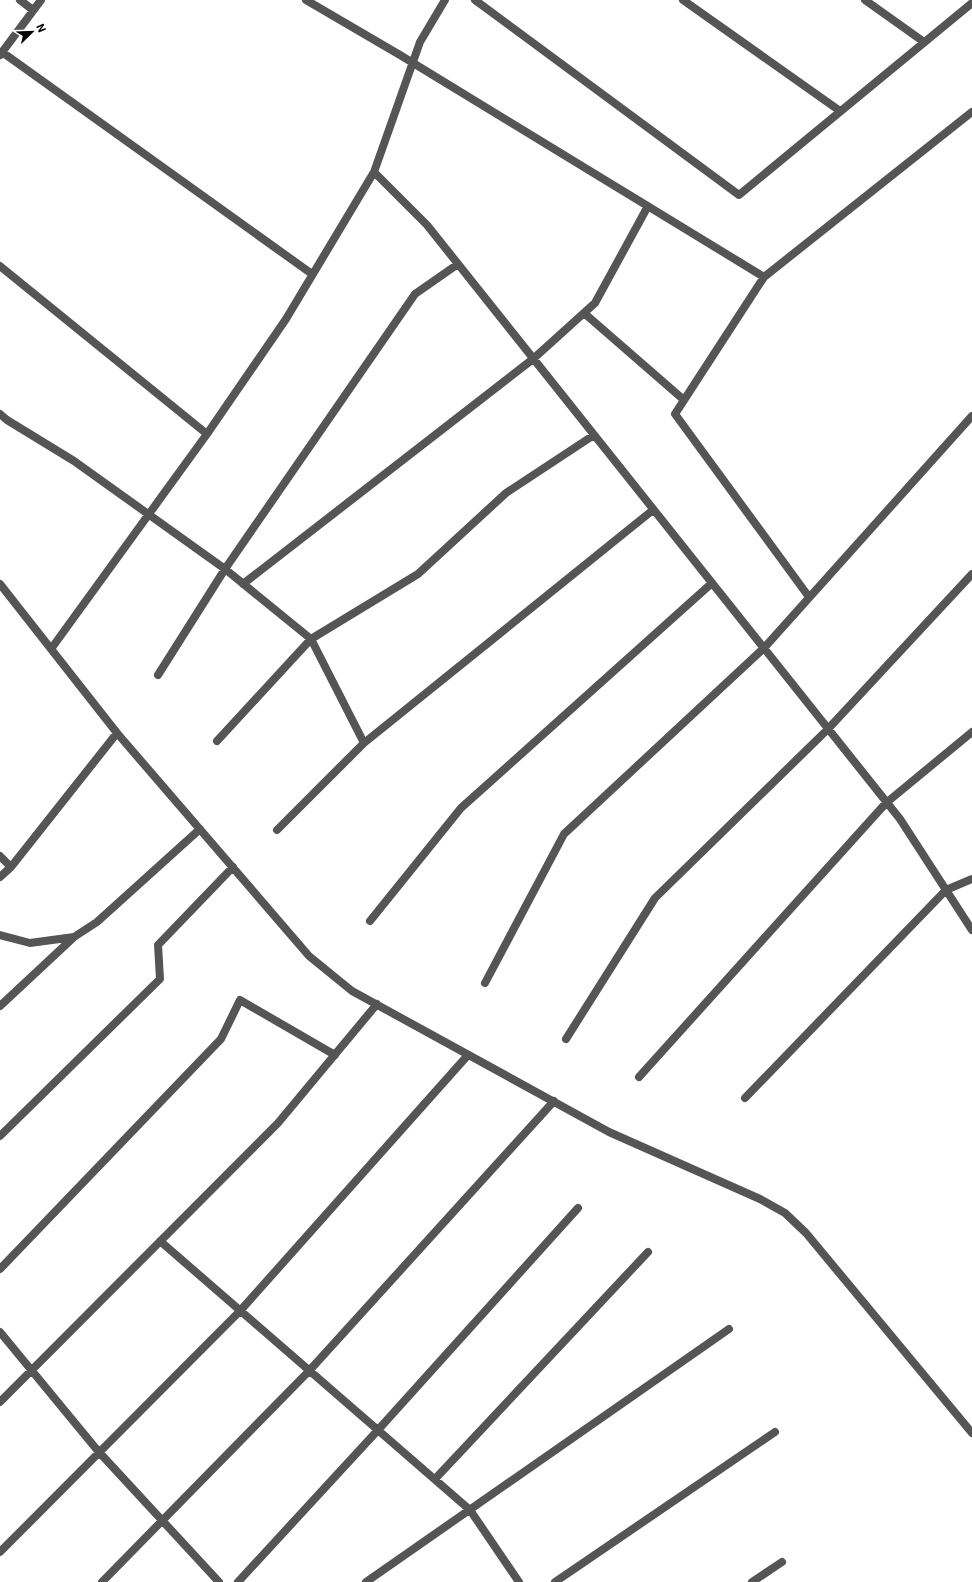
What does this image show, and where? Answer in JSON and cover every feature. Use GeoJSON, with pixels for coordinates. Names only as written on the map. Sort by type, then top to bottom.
{"type":"FeatureCollection","features":[{"type":"Feature","properties":{"kind":"street"},"geometry":{"type":"LineString","coordinates":[[20,0],[33,10]]}},
{"type":"Feature","properties":{"kind":"street"},"geometry":{"type":"LineString","coordinates":[[41,0],[1,53],[312,274]]}},
{"type":"Feature","properties":{"kind":"street"},"geometry":{"type":"LineString","coordinates":[[306,0],[764,277]]}},
{"type":"Feature","properties":{"kind":"street"},"geometry":{"type":"LineString","coordinates":[[51,649],[207,434],[286,319],[374,172],[420,42],[445,0]]}},
{"type":"Feature","properties":{"kind":"street"},"geometry":{"type":"LineString","coordinates":[[475,0],[739,195],[972,2]]}},
{"type":"Feature","properties":{"kind":"street"},"geometry":{"type":"LineString","coordinates":[[684,0],[840,111]]}},
{"type":"Feature","properties":{"kind":"street"},"geometry":{"type":"LineString","coordinates":[[865,0],[924,42]]}},
{"type":"Feature","properties":{"kind":"street"},"geometry":{"type":"LineString","coordinates":[[809,597],[675,414],[764,277],[972,112]]}},
{"type":"Feature","properties":{"kind":"street"},"geometry":{"type":"LineString","coordinates":[[374,172],[427,225],[886,803],[900,818],[972,930]]}},
{"type":"Feature","properties":{"kind":"street"},"geometry":{"type":"LineString","coordinates":[[244,584],[533,359],[595,304],[648,206]]}},
{"type":"Feature","properties":{"kind":"street"},"geometry":{"type":"LineString","coordinates":[[158,675],[225,569],[415,294],[458,264]]}},
{"type":"Feature","properties":{"kind":"street"},"geometry":{"type":"LineString","coordinates":[[0,266],[207,434]]}},
{"type":"Feature","properties":{"kind":"street"},"geometry":{"type":"LineString","coordinates":[[584,313],[684,400]]}},
{"type":"Feature","properties":{"kind":"street"},"geometry":{"type":"LineString","coordinates":[[0,414],[7,420],[74,461],[149,514],[225,569],[311,639],[364,743]]}},
{"type":"Feature","properties":{"kind":"street"},"geometry":{"type":"LineString","coordinates":[[485,982],[564,834],[764,648],[972,416]]}},
{"type":"Feature","properties":{"kind":"street"},"geometry":{"type":"LineString","coordinates":[[217,741],[311,639],[418,574],[506,493],[594,435]]}},
{"type":"Feature","properties":{"kind":"street"},"geometry":{"type":"LineString","coordinates":[[277,830],[364,743],[653,510]]}},
{"type":"Feature","properties":{"kind":"street"},"geometry":{"type":"LineString","coordinates":[[566,1039],[655,898],[828,729],[972,574]]}},
{"type":"Feature","properties":{"kind":"street"},"geometry":{"type":"LineString","coordinates":[[370,921],[461,808],[712,583]]}},
{"type":"Feature","properties":{"kind":"street"},"geometry":{"type":"LineString","coordinates":[[0,584],[117,733],[309,956],[352,991],[609,1132],[760,1199],[785,1213],[806,1233],[972,1433]]}},
{"type":"Feature","properties":{"kind":"street"},"geometry":{"type":"LineString","coordinates":[[639,1077],[886,803],[972,732]]}},
{"type":"Feature","properties":{"kind":"street"},"geometry":{"type":"LineString","coordinates":[[0,877],[12,867],[117,733]]}},
{"type":"Feature","properties":{"kind":"street"},"geometry":{"type":"LineString","coordinates":[[0,1006],[74,937],[97,922],[200,829]]}},
{"type":"Feature","properties":{"kind":"street"},"geometry":{"type":"LineString","coordinates":[[0,856],[12,867]]}},
{"type":"Feature","properties":{"kind":"street"},"geometry":{"type":"LineString","coordinates":[[0,1136],[160,979],[158,945],[233,867]]}},
{"type":"Feature","properties":{"kind":"street"},"geometry":{"type":"LineString","coordinates":[[745,1098],[946,890],[972,879]]}},
{"type":"Feature","properties":{"kind":"street"},"geometry":{"type":"LineString","coordinates":[[0,935],[30,943],[74,937]]}},
{"type":"Feature","properties":{"kind":"street"},"geometry":{"type":"LineString","coordinates":[[0,1268],[221,1039],[240,1000],[335,1055]]}},
{"type":"Feature","properties":{"kind":"street"},"geometry":{"type":"LineString","coordinates":[[0,1402],[278,1123],[377,1004]]}},
{"type":"Feature","properties":{"kind":"street"},"geometry":{"type":"LineString","coordinates":[[0,1552],[240,1311],[468,1054]]}},
{"type":"Feature","properties":{"kind":"street"},"geometry":{"type":"LineString","coordinates":[[102,1582],[309,1371],[554,1101]]}},
{"type":"Feature","properties":{"kind":"street"},"geometry":{"type":"LineString","coordinates":[[238,1582],[378,1430],[578,1208]]}},
{"type":"Feature","properties":{"kind":"street"},"geometry":{"type":"LineString","coordinates":[[160,1241],[470,1510],[519,1582]]}},
{"type":"Feature","properties":{"kind":"street"},"geometry":{"type":"LineString","coordinates":[[435,1479],[648,1252]]}},
{"type":"Feature","properties":{"kind":"street"},"geometry":{"type":"LineString","coordinates":[[366,1582],[729,1329]]}},
{"type":"Feature","properties":{"kind":"street"},"geometry":{"type":"LineString","coordinates":[[0,1332],[99,1453],[219,1582]]}},
{"type":"Feature","properties":{"kind":"street"},"geometry":{"type":"LineString","coordinates":[[555,1582],[775,1432]]}},
{"type":"Feature","properties":{"kind":"street"},"geometry":{"type":"LineString","coordinates":[[752,1582],[782,1562]]}}]}
